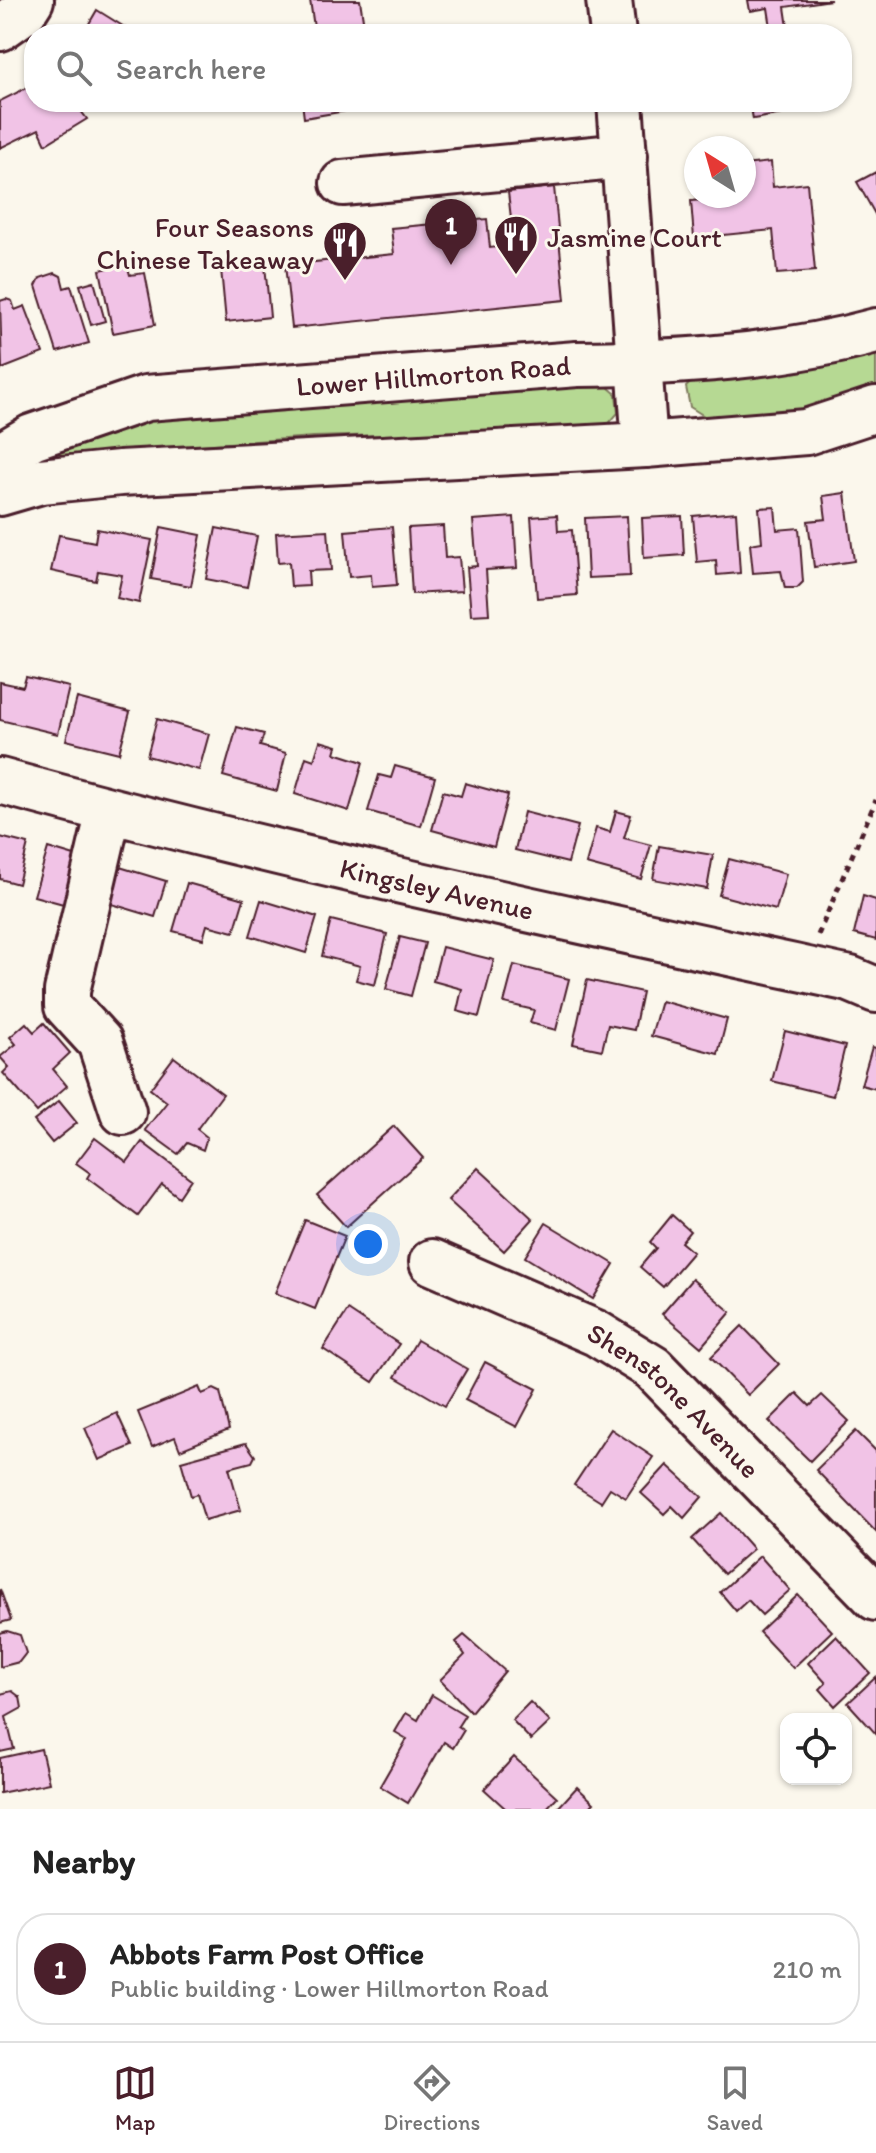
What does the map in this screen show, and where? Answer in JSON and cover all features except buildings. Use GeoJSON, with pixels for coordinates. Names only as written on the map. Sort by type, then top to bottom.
{"type":"FeatureCollection","features":[{"type":"Feature","properties":{"kind":"street"},"geometry":{"type":"LineString","coordinates":[[0,28],[24,11],[31,0]]}},
{"type":"Feature","properties":{"kind":"street"},"geometry":{"type":"LineString","coordinates":[[609,0],[612,24]]}},
{"type":"Feature","properties":{"kind":"street"},"geometry":{"type":"LineString","coordinates":[[343,183],[623,131],[645,445]]}},
{"type":"Feature","properties":{"kind":"street","name":"Lower Hillmorton Road"},"geometry":{"type":"LineString","coordinates":[[0,456],[32,437],[146,398],[577,364],[639,363],[789,349],[876,331]]}},
{"type":"Feature","properties":{"kind":"street"},"geometry":{"type":"LineString","coordinates":[[0,493],[41,481],[120,473],[645,445],[806,432],[876,409]]}},
{"type":"Feature","properties":{"kind":"street","name":"Kingsley Avenue"},"geometry":{"type":"LineString","coordinates":[[0,781],[109,811],[551,915],[850,979],[876,990]]}},
{"type":"Feature","properties":{"kind":"street"},"geometry":{"type":"LineString","coordinates":[[109,811],[67,991],[67,1006],[100,1042],[123,1112]]}},
{"type":"Feature","properties":{"kind":"street","name":"Shenstone Avenue"},"geometry":{"type":"LineString","coordinates":[[432,1262],[596,1333],[653,1368],[876,1598]]}},
{"type":"Feature","properties":{"kind":"path"},"geometry":{"type":"LineString","coordinates":[[804,969],[876,800]]}},
{"type":"Feature","properties":{"kind":"green space"},"geometry":{"type":"Polygon","coordinates":[[[876,346],[876,388],[806,409],[709,419],[690,407],[686,387],[699,375],[876,346]]]}},
{"type":"Feature","properties":{"kind":"green space"},"geometry":{"type":"Polygon","coordinates":[[[601,381],[616,394],[618,413],[604,429],[313,437],[157,448],[0,472],[81,433],[176,410],[601,381]]]}},
{"type":"Feature","properties":{"kind":"place","name":"Abbots Farm Post Office"},"geometry":{"type":"Point","coordinates":[451,265]}},
{"type":"Feature","properties":{"kind":"place","name":"Jasmine Court"},"geometry":{"type":"Point","coordinates":[516,276]}},
{"type":"Feature","properties":{"kind":"place","name":"Four Seasons Chinese Takeaway"},"geometry":{"type":"Point","coordinates":[345,282]}}]}
